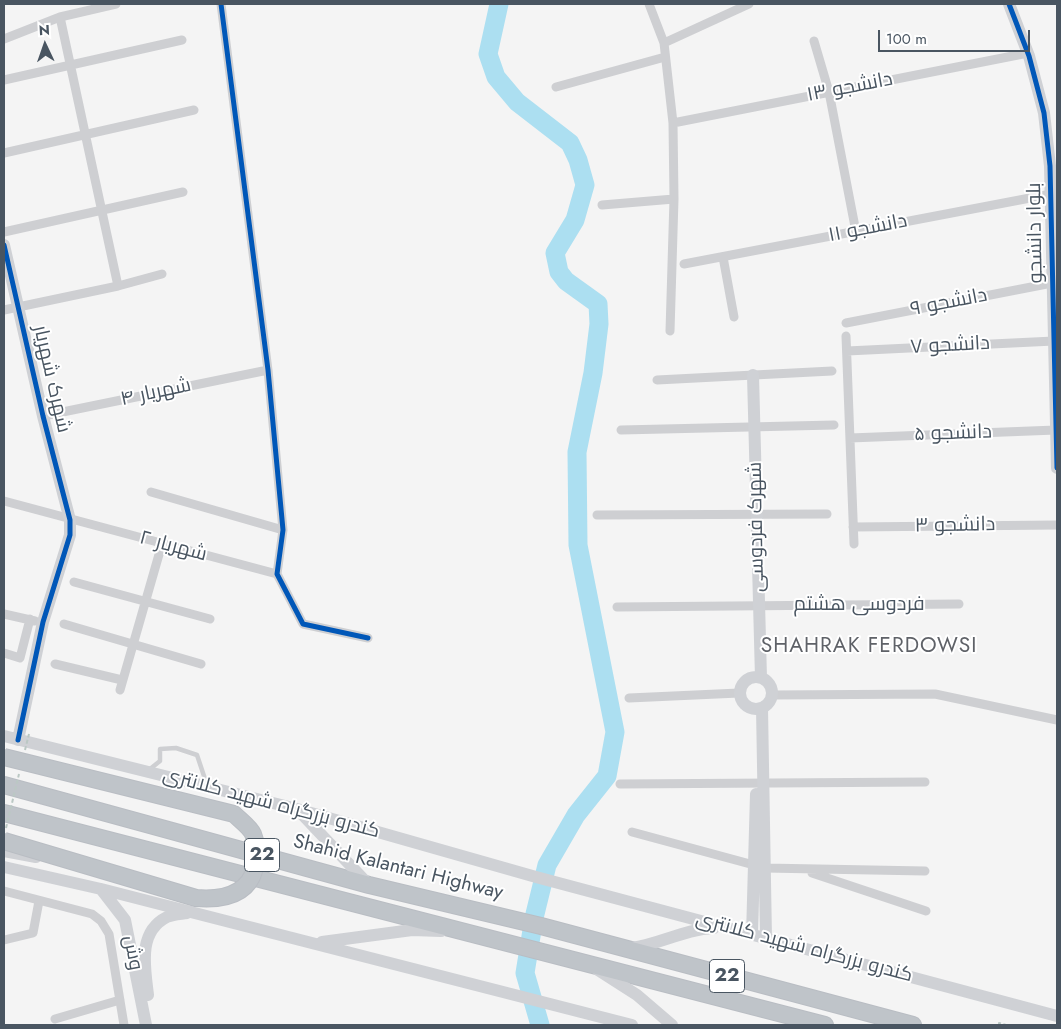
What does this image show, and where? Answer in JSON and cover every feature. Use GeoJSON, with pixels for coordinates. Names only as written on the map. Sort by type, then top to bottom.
{"type":"FeatureCollection","features":[{"type":"Feature","properties":{"kind":"highway"},"geometry":{"type":"LineString","coordinates":[[4,757],[234,814],[253,832],[258,853],[254,874],[246,886],[239,892],[216,899],[196,898],[104,871],[4,827]]}},
{"type":"Feature","properties":{"kind":"highway","name":"Shahid Kalantari Highway"},"geometry":{"type":"LineString","coordinates":[[4,786],[369,884],[624,948]]}},
{"type":"Feature","properties":{"kind":"highway","name":"22"},"geometry":{"type":"LineString","coordinates":[[4,827],[463,931],[825,1025]]}},
{"type":"Feature","properties":{"kind":"highway","name":"22"},"geometry":{"type":"LineString","coordinates":[[624,948],[912,1025]]}},
{"type":"Feature","properties":{"kind":"main road","name":"بلوار دانشجو"},"geometry":{"type":"LineString","coordinates":[[1009,4],[1028,53],[1044,113],[1054,166],[1051,194],[1057,468]]}},
{"type":"Feature","properties":{"kind":"main road","name":"شهرک شهریار"},"geometry":{"type":"LineString","coordinates":[[4,245],[43,416],[70,520]]}},
{"type":"Feature","properties":{"kind":"main road","name":"شهرک فردوسی"},"geometry":{"type":"LineString","coordinates":[[750,376],[758,677]]}},
{"type":"Feature","properties":{"kind":"main road"},"geometry":{"type":"LineString","coordinates":[[24,737],[43,622],[70,534],[70,520]]}},
{"type":"Feature","properties":{"kind":"main road"},"geometry":{"type":"LineString","coordinates":[[758,677],[770,686],[772,694],[769,703],[758,708],[742,703],[739,693],[742,683],[758,677]]}},
{"type":"Feature","properties":{"kind":"main road"},"geometry":{"type":"LineString","coordinates":[[758,708],[760,866],[766,938]]}},
{"type":"Feature","properties":{"kind":"main road","name":"کندرو بزرگراه شهید کلانتری"},"geometry":{"type":"LineString","coordinates":[[4,736],[24,737],[146,771],[296,809],[536,877],[1057,1016]]}},
{"type":"Feature","properties":{"kind":"main road"},"geometry":{"type":"LineString","coordinates":[[296,809],[369,884]]}},
{"type":"Feature","properties":{"kind":"main road"},"geometry":{"type":"LineString","coordinates":[[4,851],[104,871]]}},
{"type":"Feature","properties":{"kind":"main road"},"geometry":{"type":"LineString","coordinates":[[4,866],[102,889],[632,1025]]}},
{"type":"Feature","properties":{"kind":"main road"},"geometry":{"type":"LineString","coordinates":[[752,935],[760,866]]}},
{"type":"Feature","properties":{"kind":"main road","name":"وش"},"geometry":{"type":"LineString","coordinates":[[102,889],[125,920],[146,1025]]}},
{"type":"Feature","properties":{"kind":"main road"},"geometry":{"type":"LineString","coordinates":[[146,1025],[148,995],[143,955],[151,930],[168,917],[189,912]]}},
{"type":"Feature","properties":{"kind":"main road"},"geometry":{"type":"LineString","coordinates":[[624,948],[649,945],[696,929],[729,928]]}},
{"type":"Feature","properties":{"kind":"main road"},"geometry":{"type":"LineString","coordinates":[[312,943],[351,940],[412,930],[463,931]]}},
{"type":"Feature","properties":{"kind":"main road"},"geometry":{"type":"LineString","coordinates":[[583,962],[619,982],[672,1025]]}},
{"type":"Feature","properties":{"kind":"street"},"geometry":{"type":"LineString","coordinates":[[4,39],[60,17],[116,4]]}},
{"type":"Feature","properties":{"kind":"street"},"geometry":{"type":"LineString","coordinates":[[221,4],[268,370],[283,530],[277,574],[303,624],[368,638]]}},
{"type":"Feature","properties":{"kind":"street"},"geometry":{"type":"LineString","coordinates":[[649,4],[664,43],[672,123],[674,199],[670,331]]}},
{"type":"Feature","properties":{"kind":"street"},"geometry":{"type":"LineString","coordinates":[[664,43],[749,4]]}},
{"type":"Feature","properties":{"kind":"street"},"geometry":{"type":"LineString","coordinates":[[60,17],[118,286]]}},
{"type":"Feature","properties":{"kind":"street"},"geometry":{"type":"LineString","coordinates":[[4,80],[182,40]]}},
{"type":"Feature","properties":{"kind":"street"},"geometry":{"type":"LineString","coordinates":[[814,41],[829,92],[856,232]]}},
{"type":"Feature","properties":{"kind":"street","name":"دانشجو ۱۳"},"geometry":{"type":"LineString","coordinates":[[672,123],[1028,53]]}},
{"type":"Feature","properties":{"kind":"street"},"geometry":{"type":"LineString","coordinates":[[556,87],[665,56]]}},
{"type":"Feature","properties":{"kind":"street"},"geometry":{"type":"LineString","coordinates":[[4,153],[194,110]]}},
{"type":"Feature","properties":{"kind":"street"},"geometry":{"type":"LineString","coordinates":[[4,232],[183,192]]}},
{"type":"Feature","properties":{"kind":"street","name":"دانشجو ۱۱"},"geometry":{"type":"LineString","coordinates":[[684,264],[1051,194]]}},
{"type":"Feature","properties":{"kind":"street"},"geometry":{"type":"LineString","coordinates":[[602,205],[674,199]]}},
{"type":"Feature","properties":{"kind":"street"},"geometry":{"type":"LineString","coordinates":[[723,257],[734,317]]}},
{"type":"Feature","properties":{"kind":"street"},"geometry":{"type":"LineString","coordinates":[[4,310],[118,286],[162,274]]}},
{"type":"Feature","properties":{"kind":"street","name":"دانشجو ۹"},"geometry":{"type":"LineString","coordinates":[[846,323],[1052,283]]}},
{"type":"Feature","properties":{"kind":"street"},"geometry":{"type":"LineString","coordinates":[[846,336],[854,544]]}},
{"type":"Feature","properties":{"kind":"street","name":"دانشجو ۷"},"geometry":{"type":"LineString","coordinates":[[847,351],[1054,341]]}},
{"type":"Feature","properties":{"kind":"street","name":"شهریار ۴"},"geometry":{"type":"LineString","coordinates":[[43,416],[268,370]]}},
{"type":"Feature","properties":{"kind":"street"},"geometry":{"type":"LineString","coordinates":[[658,380],[832,371]]}},
{"type":"Feature","properties":{"kind":"street"},"geometry":{"type":"LineString","coordinates":[[621,430],[834,425]]}},
{"type":"Feature","properties":{"kind":"street","name":"دانشجو ۵"},"geometry":{"type":"LineString","coordinates":[[850,438],[1056,430]]}},
{"type":"Feature","properties":{"kind":"street"},"geometry":{"type":"LineString","coordinates":[[150,492],[283,530]]}},
{"type":"Feature","properties":{"kind":"street","name":"۲ شهریار"},"geometry":{"type":"LineString","coordinates":[[4,501],[277,574]]}},
{"type":"Feature","properties":{"kind":"street"},"geometry":{"type":"LineString","coordinates":[[597,515],[827,514]]}},
{"type":"Feature","properties":{"kind":"street","name":"دانشجو ۳"},"geometry":{"type":"LineString","coordinates":[[853,527],[1057,525]]}},
{"type":"Feature","properties":{"kind":"street"},"geometry":{"type":"LineString","coordinates":[[120,690],[162,544]]}},
{"type":"Feature","properties":{"kind":"street"},"geometry":{"type":"LineString","coordinates":[[74,582],[210,619]]}},
{"type":"Feature","properties":{"kind":"street","name":"فردوسی هشتم"},"geometry":{"type":"LineString","coordinates":[[617,607],[959,604]]}},
{"type":"Feature","properties":{"kind":"street"},"geometry":{"type":"LineString","coordinates":[[4,614],[43,622]]}},
{"type":"Feature","properties":{"kind":"street"},"geometry":{"type":"LineString","coordinates":[[4,653],[20,658],[30,619]]}},
{"type":"Feature","properties":{"kind":"street"},"geometry":{"type":"LineString","coordinates":[[64,624],[202,664]]}},
{"type":"Feature","properties":{"kind":"street"},"geometry":{"type":"LineString","coordinates":[[55,664],[122,680]]}},
{"type":"Feature","properties":{"kind":"street"},"geometry":{"type":"LineString","coordinates":[[629,698],[739,693]]}},
{"type":"Feature","properties":{"kind":"street"},"geometry":{"type":"LineString","coordinates":[[772,694],[935,694],[1057,720]]}},
{"type":"Feature","properties":{"kind":"street"},"geometry":{"type":"LineString","coordinates":[[620,784],[925,782]]}},
{"type":"Feature","properties":{"kind":"street"},"geometry":{"type":"LineString","coordinates":[[632,832],[760,866],[803,870],[926,871]]}},
{"type":"Feature","properties":{"kind":"street"},"geometry":{"type":"LineString","coordinates":[[803,870],[926,911]]}},
{"type":"Feature","properties":{"kind":"street"},"geometry":{"type":"LineString","coordinates":[[4,892],[92,914],[101,921],[109,934],[124,1025]]}},
{"type":"Feature","properties":{"kind":"street"},"geometry":{"type":"LineString","coordinates":[[4,940],[33,933],[39,901]]}},
{"type":"Feature","properties":{"kind":"street"},"geometry":{"type":"LineString","coordinates":[[55,1019],[120,1000]]}},
{"type":"Feature","properties":{"kind":"lane"},"geometry":{"type":"LineString","coordinates":[[146,771],[160,761],[160,749],[176,748],[197,755],[208,786]]}},
{"type":"Feature","properties":{"kind":"path"},"geometry":{"type":"LineString","coordinates":[[24,737],[24,753]]}},
{"type":"Feature","properties":{"kind":"path"},"geometry":{"type":"LineString","coordinates":[[4,827],[20,772]]}},
{"type":"Feature","properties":{"kind":"path"},"geometry":{"type":"LineString","coordinates":[[999,1024],[1006,1025]]}},
{"type":"Feature","properties":{"kind":"waterway"},"geometry":{"type":"LineString","coordinates":[[499,4],[488,54],[496,77],[517,102],[570,143],[578,160],[585,185],[575,220],[555,253],[559,272],[566,281],[598,304],[599,324],[593,373],[577,452],[578,545],[615,732],[607,776],[576,815],[547,865],[534,918],[525,973],[540,1025]]}},
{"type":"Feature","properties":{"kind":"cycle path"},"geometry":{"type":"LineString","coordinates":[[221,4],[268,370],[283,530],[277,574],[303,624],[368,638]]}},
{"type":"Feature","properties":{"kind":"cycle path"},"geometry":{"type":"LineString","coordinates":[[1009,4],[1029,56],[1044,113],[1050,166],[1057,468]]}},
{"type":"Feature","properties":{"kind":"cycle path"},"geometry":{"type":"LineString","coordinates":[[4,245],[43,416],[70,520],[70,535],[43,622],[18,740]]}},
{"type":"Feature","properties":{"kind":"district","name":"SHAHRAK FERDOWSI"},"geometry":{"type":"Point","coordinates":[869,647]}}]}
